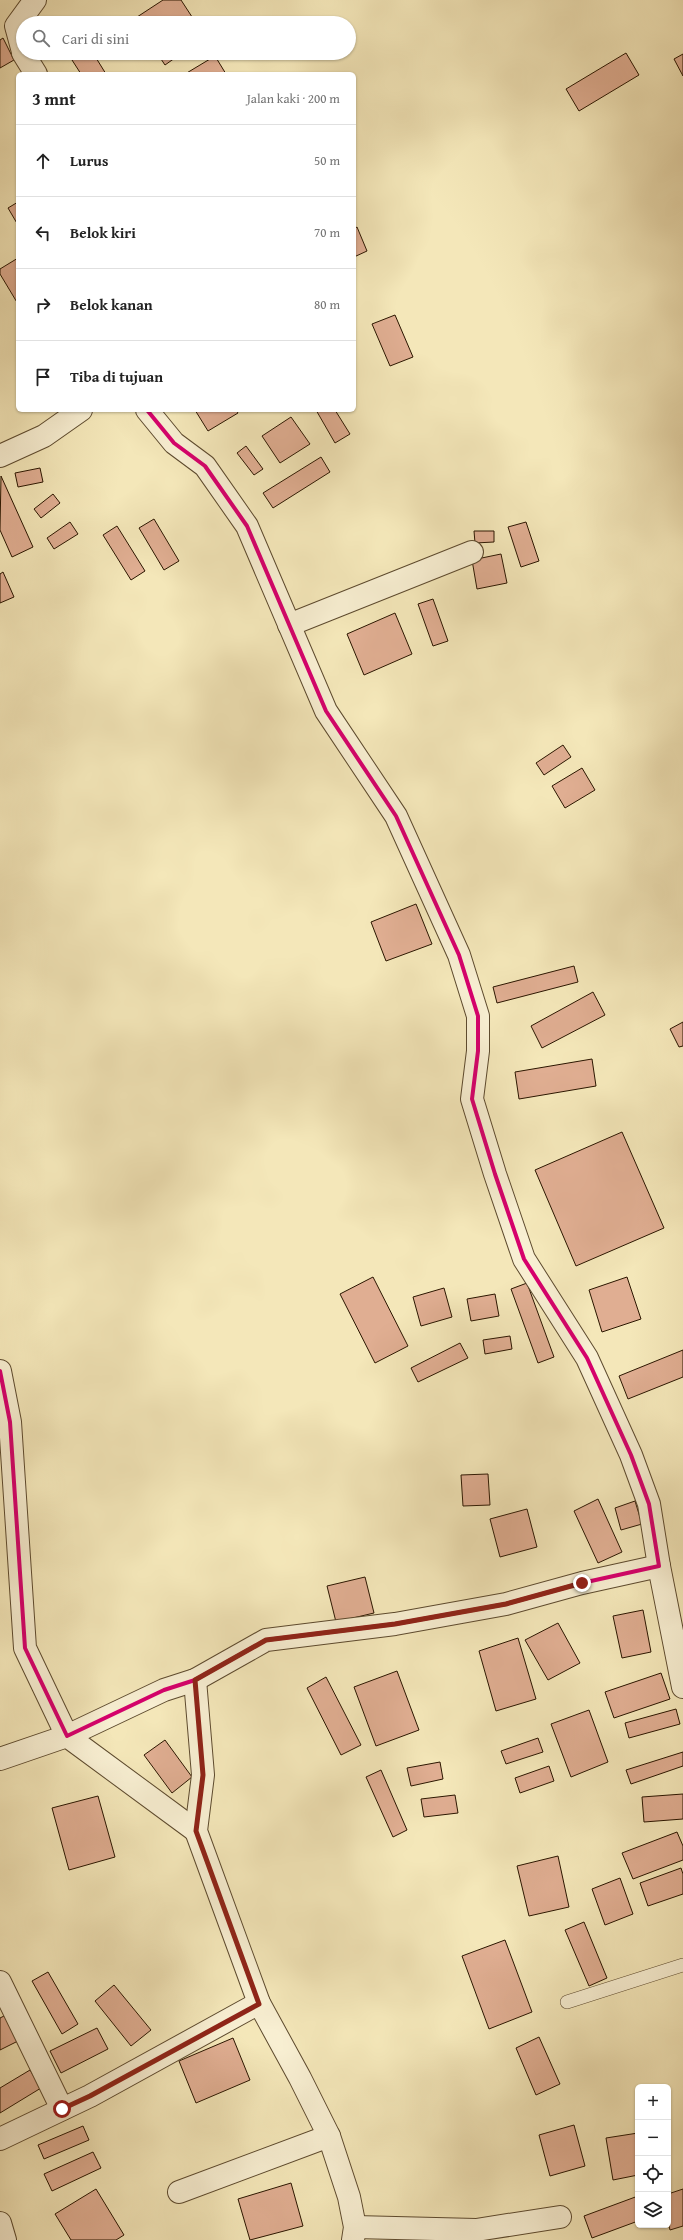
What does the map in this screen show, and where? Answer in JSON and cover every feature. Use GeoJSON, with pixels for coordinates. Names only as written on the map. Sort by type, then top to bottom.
{"type":"FeatureCollection","features":[{"type":"Feature","properties":{"kind":"street"},"geometry":{"type":"LineString","coordinates":[[23,16],[35,0]]}},
{"type":"Feature","properties":{"kind":"street"},"geometry":{"type":"LineString","coordinates":[[27,60],[35,72]]}},
{"type":"Feature","properties":{"kind":"street"},"geometry":{"type":"LineString","coordinates":[[0,456],[44,436],[78,412]]}},
{"type":"Feature","properties":{"kind":"street"},"geometry":{"type":"LineString","coordinates":[[149,412],[174,443],[205,466],[247,526],[326,711],[396,816],[459,955],[478,1016],[478,1052],[472,1099],[495,1174],[524,1259],[587,1358],[631,1455],[649,1504],[659,1566],[683,1687]]}},
{"type":"Feature","properties":{"kind":"street"},"geometry":{"type":"LineString","coordinates":[[289,624],[472,552]]}},
{"type":"Feature","properties":{"kind":"street"},"geometry":{"type":"LineString","coordinates":[[0,1371],[10,1422],[25,1648],[67,1736],[196,1831]]}},
{"type":"Feature","properties":{"kind":"street"},"geometry":{"type":"LineString","coordinates":[[0,1759],[67,1736],[164,1690],[195,1680],[266,1640],[395,1624],[506,1604],[659,1566]]}},
{"type":"Feature","properties":{"kind":"street"},"geometry":{"type":"LineString","coordinates":[[195,1680],[203,1775],[196,1831],[259,2004],[300,2078],[328,2136],[349,2197],[354,2234],[476,2230],[560,2217]]}},
{"type":"Feature","properties":{"kind":"street"},"geometry":{"type":"LineString","coordinates":[[0,1982],[62,2109]]}},
{"type":"Feature","properties":{"kind":"street"},"geometry":{"type":"LineString","coordinates":[[0,2139],[90,2096],[259,2004]]}},
{"type":"Feature","properties":{"kind":"street"},"geometry":{"type":"LineString","coordinates":[[179,2192],[328,2136]]}},
{"type":"Feature","properties":{"kind":"street"},"geometry":{"type":"LineString","coordinates":[[0,2223],[5,2240]]}},
{"type":"Feature","properties":{"kind":"lane"},"geometry":{"type":"LineString","coordinates":[[567,2002],[683,1965]]}},
{"type":"Feature","properties":{"kind":"building"},"geometry":{"type":"Polygon","coordinates":[[[163,0],[181,0],[191,16],[139,16],[163,0]]]}},
{"type":"Feature","properties":{"kind":"building"},"geometry":{"type":"Polygon","coordinates":[[[3,38],[14,60],[0,68],[0,40],[3,38]]]}},
{"type":"Feature","properties":{"kind":"building"},"geometry":{"type":"Polygon","coordinates":[[[626,53],[639,75],[579,111],[566,89],[626,53]]]}},
{"type":"Feature","properties":{"kind":"building"},"geometry":{"type":"Polygon","coordinates":[[[683,54],[683,76],[674,59],[683,54]]]}},
{"type":"Feature","properties":{"kind":"building"},"geometry":{"type":"Polygon","coordinates":[[[72,60],[97,60],[105,72],[80,72],[72,60]]]}},
{"type":"Feature","properties":{"kind":"building"},"geometry":{"type":"Polygon","coordinates":[[[162,60],[172,60],[165,65],[162,60]]]}},
{"type":"Feature","properties":{"kind":"building"},"geometry":{"type":"Polygon","coordinates":[[[208,60],[217,60],[225,72],[188,72],[208,60]]]}},
{"type":"Feature","properties":{"kind":"building"},"geometry":{"type":"Polygon","coordinates":[[[16,203],[16,222],[8,208],[16,203]]]}},
{"type":"Feature","properties":{"kind":"building"},"geometry":{"type":"Polygon","coordinates":[[[357,227],[367,251],[356,256],[357,227]]]}},
{"type":"Feature","properties":{"kind":"building"},"geometry":{"type":"Polygon","coordinates":[[[16,259],[16,301],[0,274],[0,269],[16,259]]]}},
{"type":"Feature","properties":{"kind":"building"},"geometry":{"type":"Polygon","coordinates":[[[395,315],[413,357],[390,366],[372,324],[395,315]]]}},
{"type":"Feature","properties":{"kind":"building"},"geometry":{"type":"Polygon","coordinates":[[[196,412],[238,413],[208,431],[196,412]]]}},
{"type":"Feature","properties":{"kind":"building"},"geometry":{"type":"Polygon","coordinates":[[[317,412],[336,412],[350,434],[335,443],[317,412]]]}},
{"type":"Feature","properties":{"kind":"building"},"geometry":{"type":"Polygon","coordinates":[[[291,417],[310,444],[280,463],[262,436],[291,417]]]}},
{"type":"Feature","properties":{"kind":"building"},"geometry":{"type":"Polygon","coordinates":[[[246,446],[263,469],[254,475],[237,453],[246,446]]]}},
{"type":"Feature","properties":{"kind":"building"},"geometry":{"type":"Polygon","coordinates":[[[321,457],[330,472],[273,508],[263,493],[321,457]]]}},
{"type":"Feature","properties":{"kind":"building"},"geometry":{"type":"Polygon","coordinates":[[[40,468],[43,482],[18,487],[15,473],[40,468]]]}},
{"type":"Feature","properties":{"kind":"building"},"geometry":{"type":"Polygon","coordinates":[[[1,476],[33,547],[12,557],[0,530],[1,476]]]}},
{"type":"Feature","properties":{"kind":"building"},"geometry":{"type":"Polygon","coordinates":[[[53,494],[60,503],[41,518],[34,509],[53,494]]]}},
{"type":"Feature","properties":{"kind":"building"},"geometry":{"type":"Polygon","coordinates":[[[154,519],[179,561],[164,570],[139,528],[154,519]]]}},
{"type":"Feature","properties":{"kind":"building"},"geometry":{"type":"Polygon","coordinates":[[[70,522],[78,534],[54,549],[47,538],[70,522]]]}},
{"type":"Feature","properties":{"kind":"building"},"geometry":{"type":"Polygon","coordinates":[[[526,522],[539,561],[521,567],[508,527],[526,522]]]}},
{"type":"Feature","properties":{"kind":"building"},"geometry":{"type":"Polygon","coordinates":[[[117,526],[145,571],[131,580],[103,535],[117,526]]]}},
{"type":"Feature","properties":{"kind":"building"},"geometry":{"type":"Polygon","coordinates":[[[474,531],[494,531],[494,542],[475,543],[474,531]]]}},
{"type":"Feature","properties":{"kind":"building"},"geometry":{"type":"Polygon","coordinates":[[[501,554],[507,583],[477,589],[472,560],[501,554]]]}},
{"type":"Feature","properties":{"kind":"building"},"geometry":{"type":"Polygon","coordinates":[[[3,572],[14,597],[0,603],[0,574],[3,572]]]}},
{"type":"Feature","properties":{"kind":"building"},"geometry":{"type":"Polygon","coordinates":[[[433,599],[448,641],[433,646],[418,604],[433,599]]]}},
{"type":"Feature","properties":{"kind":"building"},"geometry":{"type":"Polygon","coordinates":[[[395,613],[412,654],[364,675],[347,634],[395,613]]]}},
{"type":"Feature","properties":{"kind":"building"},"geometry":{"type":"Polygon","coordinates":[[[563,745],[571,757],[544,775],[536,763],[563,745]]]}},
{"type":"Feature","properties":{"kind":"building"},"geometry":{"type":"Polygon","coordinates":[[[582,768],[595,790],[565,808],[552,786],[582,768]]]}},
{"type":"Feature","properties":{"kind":"building"},"geometry":{"type":"Polygon","coordinates":[[[416,904],[432,944],[386,961],[371,922],[416,904]]]}},
{"type":"Feature","properties":{"kind":"building"},"geometry":{"type":"Polygon","coordinates":[[[574,966],[578,982],[497,1003],[493,987],[574,966]]]}},
{"type":"Feature","properties":{"kind":"building"},"geometry":{"type":"Polygon","coordinates":[[[593,992],[605,1015],[542,1048],[531,1026],[593,992]]]}},
{"type":"Feature","properties":{"kind":"building"},"geometry":{"type":"Polygon","coordinates":[[[683,1022],[683,1046],[679,1047],[670,1029],[683,1022]]]}},
{"type":"Feature","properties":{"kind":"building"},"geometry":{"type":"Polygon","coordinates":[[[592,1059],[596,1086],[519,1099],[515,1072],[592,1059]]]}},
{"type":"Feature","properties":{"kind":"building"},"geometry":{"type":"Polygon","coordinates":[[[622,1132],[664,1228],[576,1266],[535,1170],[622,1132]]]}},
{"type":"Feature","properties":{"kind":"building"},"geometry":{"type":"Polygon","coordinates":[[[373,1277],[408,1346],[375,1363],[340,1294],[373,1277]]]}},
{"type":"Feature","properties":{"kind":"building"},"geometry":{"type":"Polygon","coordinates":[[[627,1277],[641,1319],[602,1332],[589,1290],[627,1277]]]}},
{"type":"Feature","properties":{"kind":"building"},"geometry":{"type":"Polygon","coordinates":[[[527,1283],[554,1357],[538,1363],[511,1289],[527,1283]]]}},
{"type":"Feature","properties":{"kind":"building"},"geometry":{"type":"Polygon","coordinates":[[[444,1288],[452,1317],[421,1326],[413,1297],[444,1288]]]}},
{"type":"Feature","properties":{"kind":"building"},"geometry":{"type":"Polygon","coordinates":[[[495,1294],[499,1316],[471,1321],[467,1299],[495,1294]]]}},
{"type":"Feature","properties":{"kind":"building"},"geometry":{"type":"Polygon","coordinates":[[[510,1336],[512,1349],[485,1354],[483,1340],[510,1336]]]}},
{"type":"Feature","properties":{"kind":"building"},"geometry":{"type":"Polygon","coordinates":[[[460,1343],[468,1358],[418,1382],[411,1368],[460,1343]]]}},
{"type":"Feature","properties":{"kind":"building"},"geometry":{"type":"Polygon","coordinates":[[[683,1350],[683,1377],[628,1399],[619,1376],[683,1350]]]}},
{"type":"Feature","properties":{"kind":"building"},"geometry":{"type":"Polygon","coordinates":[[[488,1474],[490,1505],[463,1506],[461,1475],[488,1474]]]}},
{"type":"Feature","properties":{"kind":"building"},"geometry":{"type":"Polygon","coordinates":[[[598,1499],[622,1552],[598,1563],[574,1511],[598,1499]]]}},
{"type":"Feature","properties":{"kind":"building"},"geometry":{"type":"Polygon","coordinates":[[[635,1501],[642,1524],[621,1530],[615,1508],[635,1501]]]}},
{"type":"Feature","properties":{"kind":"building"},"geometry":{"type":"Polygon","coordinates":[[[527,1509],[537,1547],[500,1557],[490,1519],[527,1509]]]}},
{"type":"Feature","properties":{"kind":"building"},"geometry":{"type":"Polygon","coordinates":[[[365,1577],[374,1613],[336,1622],[327,1586],[365,1577]]]}},
{"type":"Feature","properties":{"kind":"building"},"geometry":{"type":"Polygon","coordinates":[[[643,1610],[651,1652],[622,1658],[613,1616],[643,1610]]]}},
{"type":"Feature","properties":{"kind":"building"},"geometry":{"type":"Polygon","coordinates":[[[558,1623],[580,1663],[548,1680],[525,1640],[558,1623]]]}},
{"type":"Feature","properties":{"kind":"building"},"geometry":{"type":"Polygon","coordinates":[[[518,1638],[536,1699],[496,1711],[479,1651],[518,1638]]]}},
{"type":"Feature","properties":{"kind":"building"},"geometry":{"type":"Polygon","coordinates":[[[397,1671],[419,1730],[376,1746],[354,1687],[397,1671]]]}},
{"type":"Feature","properties":{"kind":"building"},"geometry":{"type":"Polygon","coordinates":[[[661,1673],[670,1699],[614,1718],[605,1692],[661,1673]]]}},
{"type":"Feature","properties":{"kind":"building"},"geometry":{"type":"Polygon","coordinates":[[[326,1677],[361,1745],[341,1755],[307,1688],[326,1677]]]}},
{"type":"Feature","properties":{"kind":"building"},"geometry":{"type":"Polygon","coordinates":[[[676,1709],[680,1724],[629,1738],[625,1723],[676,1709]]]}},
{"type":"Feature","properties":{"kind":"building"},"geometry":{"type":"Polygon","coordinates":[[[589,1710],[608,1762],[571,1777],[551,1724],[589,1710]]]}},
{"type":"Feature","properties":{"kind":"building"},"geometry":{"type":"Polygon","coordinates":[[[538,1738],[543,1752],[506,1764],[501,1751],[538,1738]]]}},
{"type":"Feature","properties":{"kind":"building"},"geometry":{"type":"Polygon","coordinates":[[[165,1740],[192,1777],[172,1793],[144,1755],[165,1740]]]}},
{"type":"Feature","properties":{"kind":"building"},"geometry":{"type":"Polygon","coordinates":[[[683,1752],[683,1766],[631,1784],[626,1770],[683,1752]]]}},
{"type":"Feature","properties":{"kind":"building"},"geometry":{"type":"Polygon","coordinates":[[[440,1762],[443,1779],[411,1786],[407,1768],[440,1762]]]}},
{"type":"Feature","properties":{"kind":"building"},"geometry":{"type":"Polygon","coordinates":[[[549,1766],[554,1781],[520,1793],[515,1778],[549,1766]]]}},
{"type":"Feature","properties":{"kind":"building"},"geometry":{"type":"Polygon","coordinates":[[[381,1770],[407,1830],[393,1837],[366,1777],[381,1770]]]}},
{"type":"Feature","properties":{"kind":"building"},"geometry":{"type":"Polygon","coordinates":[[[683,1794],[683,1819],[644,1822],[642,1797],[683,1794]]]}},
{"type":"Feature","properties":{"kind":"building"},"geometry":{"type":"Polygon","coordinates":[[[455,1795],[458,1813],[424,1817],[421,1799],[455,1795]]]}},
{"type":"Feature","properties":{"kind":"building"},"geometry":{"type":"Polygon","coordinates":[[[98,1796],[115,1857],[69,1870],[52,1808],[98,1796]]]}},
{"type":"Feature","properties":{"kind":"building"},"geometry":{"type":"Polygon","coordinates":[[[677,1832],[683,1846],[683,1860],[633,1879],[622,1853],[677,1832]]]}},
{"type":"Feature","properties":{"kind":"building"},"geometry":{"type":"Polygon","coordinates":[[[558,1856],[569,1907],[529,1916],[517,1866],[558,1856]]]}},
{"type":"Feature","properties":{"kind":"building"},"geometry":{"type":"Polygon","coordinates":[[[681,1868],[683,1874],[683,1894],[648,1906],[640,1883],[681,1868]]]}},
{"type":"Feature","properties":{"kind":"building"},"geometry":{"type":"Polygon","coordinates":[[[620,1878],[633,1914],[605,1925],[592,1889],[620,1878]]]}},
{"type":"Feature","properties":{"kind":"building"},"geometry":{"type":"Polygon","coordinates":[[[584,1922],[607,1978],[589,1986],[565,1930],[584,1922]]]}},
{"type":"Feature","properties":{"kind":"building"},"geometry":{"type":"Polygon","coordinates":[[[505,1940],[532,2012],[489,2029],[462,1956],[505,1940]]]}},
{"type":"Feature","properties":{"kind":"building"},"geometry":{"type":"Polygon","coordinates":[[[48,1972],[78,2024],[62,2034],[32,1981],[48,1972]]]}},
{"type":"Feature","properties":{"kind":"building"},"geometry":{"type":"Polygon","coordinates":[[[114,1985],[151,2030],[131,2046],[95,2001],[114,1985]]]}},
{"type":"Feature","properties":{"kind":"building"},"geometry":{"type":"Polygon","coordinates":[[[6,2015],[18,2041],[0,2050],[0,2018],[6,2015]]]}},
{"type":"Feature","properties":{"kind":"building"},"geometry":{"type":"Polygon","coordinates":[[[97,2028],[108,2049],[61,2073],[50,2051],[97,2028]]]}},
{"type":"Feature","properties":{"kind":"building"},"geometry":{"type":"Polygon","coordinates":[[[539,2037],[560,2084],[536,2095],[516,2048],[539,2037]]]}},
{"type":"Feature","properties":{"kind":"building"},"geometry":{"type":"Polygon","coordinates":[[[233,2038],[250,2080],[196,2103],[179,2061],[233,2038]]]}},
{"type":"Feature","properties":{"kind":"building"},"geometry":{"type":"Polygon","coordinates":[[[30,2070],[41,2088],[0,2113],[0,2088],[30,2070]]]}},
{"type":"Feature","properties":{"kind":"building"},"geometry":{"type":"Polygon","coordinates":[[[574,2125],[585,2166],[550,2176],[539,2135],[574,2125]]]}},
{"type":"Feature","properties":{"kind":"building"},"geometry":{"type":"Polygon","coordinates":[[[83,2126],[89,2140],[44,2159],[38,2145],[83,2126]]]}},
{"type":"Feature","properties":{"kind":"building"},"geometry":{"type":"Polygon","coordinates":[[[635,2133],[635,2176],[613,2180],[606,2138],[635,2133]]]}},
{"type":"Feature","properties":{"kind":"building"},"geometry":{"type":"Polygon","coordinates":[[[93,2152],[101,2168],[52,2191],[44,2174],[93,2152]]]}},
{"type":"Feature","properties":{"kind":"building"},"geometry":{"type":"Polygon","coordinates":[[[291,2183],[303,2226],[250,2240],[238,2199],[291,2183]]]}},
{"type":"Feature","properties":{"kind":"building"},"geometry":{"type":"Polygon","coordinates":[[[96,2189],[124,2235],[116,2240],[71,2240],[55,2214],[96,2189]]]}},
{"type":"Feature","properties":{"kind":"building"},"geometry":{"type":"Polygon","coordinates":[[[683,2189],[683,2226],[670,2230],[670,2228],[671,2228],[671,2193],[683,2189]]]}},
{"type":"Feature","properties":{"kind":"building"},"geometry":{"type":"Polygon","coordinates":[[[635,2197],[635,2222],[592,2238],[584,2216],[635,2197]]]}},
{"type":"Feature","properties":{"kind":"cycle path"},"geometry":{"type":"LineString","coordinates":[[0,1371],[10,1422],[25,1648],[67,1736],[164,1690],[195,1680],[266,1640],[395,1624],[506,1604],[582,1583],[659,1566],[649,1504],[631,1455],[587,1358],[524,1259],[495,1174],[472,1099],[478,1051],[478,1016],[459,955],[396,816],[326,711],[247,526],[205,466],[174,443],[149,412]]}},
{"type":"Feature","properties":{"kind":"route"},"geometry":{"type":"LineString","coordinates":[[62,2109],[90,2096],[259,2004],[196,1831],[203,1775],[195,1680],[266,1640],[395,1624],[506,1604],[582,1583]]}}]}
